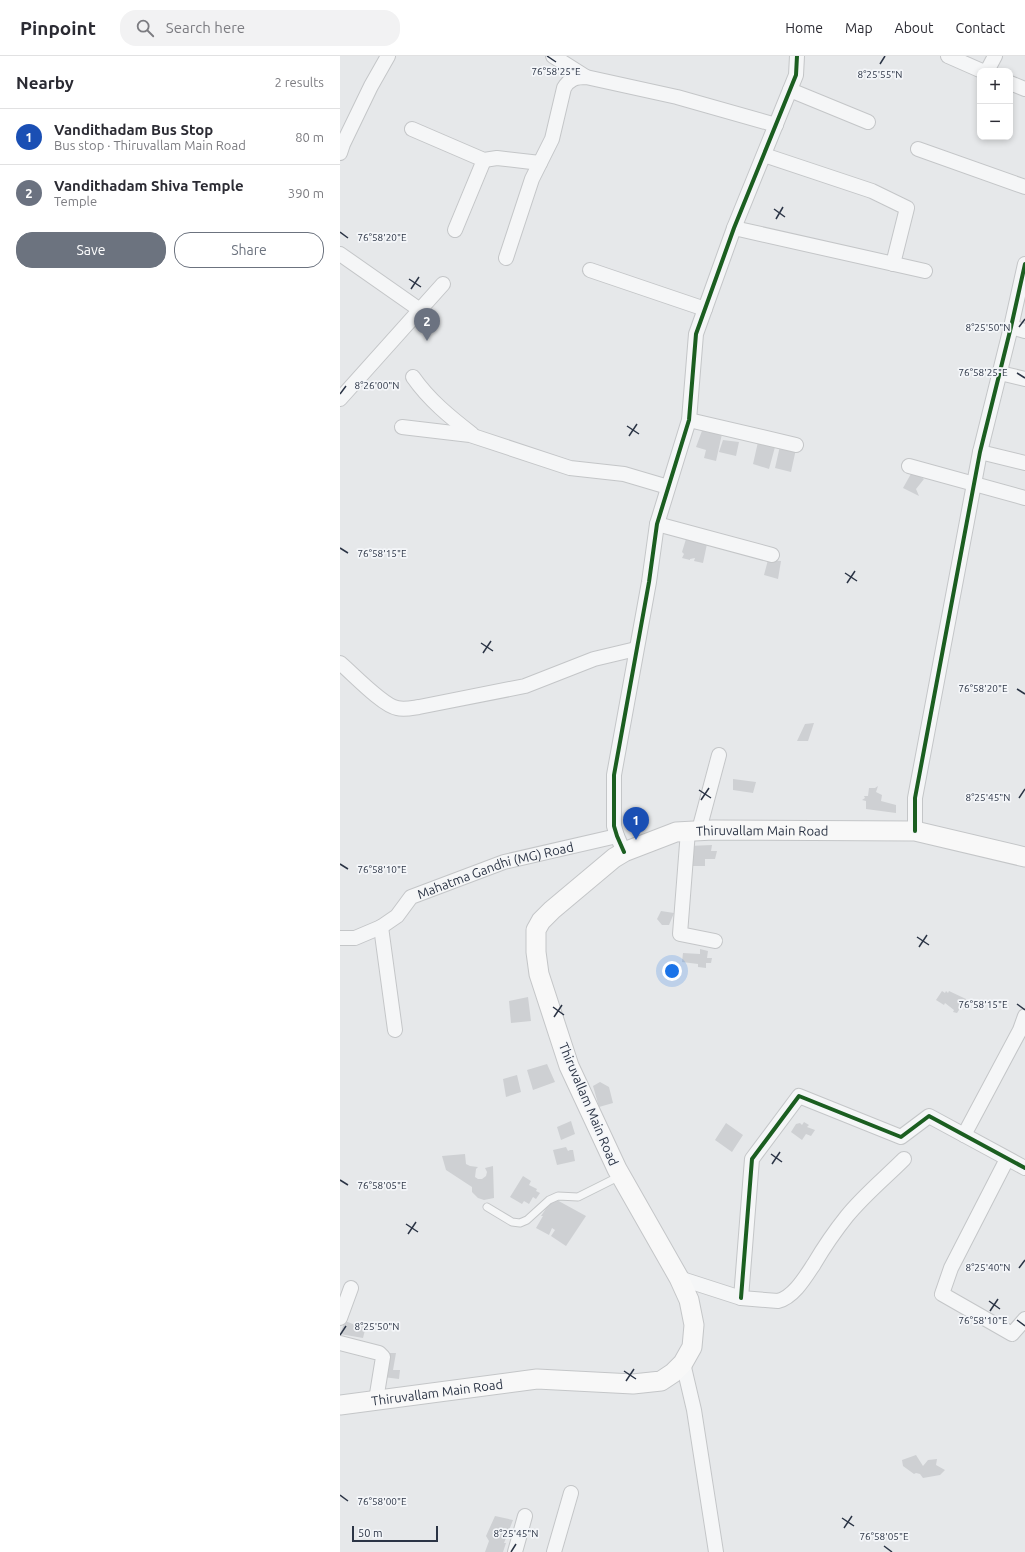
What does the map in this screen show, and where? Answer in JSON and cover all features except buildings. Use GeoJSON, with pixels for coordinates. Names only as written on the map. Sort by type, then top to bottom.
{"type":"FeatureCollection","features":[{"type":"Feature","properties":{"kind":"main road","name":"Thiruvallam Main Road"},"geometry":{"type":"LineString","coordinates":[[340,1405],[537,1379],[633,1384],[661,1381],[673,1373],[683,1363],[692,1347],[694,1325],[689,1300],[679,1278],[620,1176],[569,1066],[539,974],[535,941],[536,930],[541,921],[614,858],[620,844],[676,832],[693,831],[915,831],[1025,857]]}},
{"type":"Feature","properties":{"kind":"street"},"geometry":{"type":"LineString","coordinates":[[341,146],[388,56]]}},
{"type":"Feature","properties":{"kind":"street"},"geometry":{"type":"LineString","coordinates":[[553,56],[586,77],[677,97],[776,125]]}},
{"type":"Feature","properties":{"kind":"street"},"geometry":{"type":"LineString","coordinates":[[620,844],[614,826],[614,775],[649,582],[657,524],[689,420],[696,334],[734,228],[796,75],[797,56]]}},
{"type":"Feature","properties":{"kind":"street"},"geometry":{"type":"LineString","coordinates":[[948,56],[977,69]]}},
{"type":"Feature","properties":{"kind":"street"},"geometry":{"type":"LineString","coordinates":[[989,68],[995,56]]}},
{"type":"Feature","properties":{"kind":"street"},"geometry":{"type":"LineString","coordinates":[[506,258],[532,179],[552,139],[564,88],[572,79],[586,77]]}},
{"type":"Feature","properties":{"kind":"street"},"geometry":{"type":"LineString","coordinates":[[1013,84],[1025,89]]}},
{"type":"Feature","properties":{"kind":"street"},"geometry":{"type":"LineString","coordinates":[[790,90],[868,122]]}},
{"type":"Feature","properties":{"kind":"street"},"geometry":{"type":"LineString","coordinates":[[412,129],[484,160],[497,158],[540,163]]}},
{"type":"Feature","properties":{"kind":"street"},"geometry":{"type":"LineString","coordinates":[[918,149],[1025,187]]}},
{"type":"Feature","properties":{"kind":"street"},"geometry":{"type":"LineString","coordinates":[[764,155],[872,191],[907,208],[894,264]]}},
{"type":"Feature","properties":{"kind":"street"},"geometry":{"type":"LineString","coordinates":[[455,230],[484,160]]}},
{"type":"Feature","properties":{"kind":"street"},"geometry":{"type":"LineString","coordinates":[[734,228],[925,271]]}},
{"type":"Feature","properties":{"kind":"street"},"geometry":{"type":"LineString","coordinates":[[340,254],[420,310]]}},
{"type":"Feature","properties":{"kind":"street"},"geometry":{"type":"LineString","coordinates":[[915,831],[916,798],[980,452],[1025,264]]}},
{"type":"Feature","properties":{"kind":"street"},"geometry":{"type":"LineString","coordinates":[[590,270],[705,309]]}},
{"type":"Feature","properties":{"kind":"street"},"geometry":{"type":"LineString","coordinates":[[340,399],[443,284]]}},
{"type":"Feature","properties":{"kind":"street"},"geometry":{"type":"LineString","coordinates":[[1011,327],[1025,331]]}},
{"type":"Feature","properties":{"kind":"street"},"geometry":{"type":"LineString","coordinates":[[1000,373],[1025,380]]}},
{"type":"Feature","properties":{"kind":"street"},"geometry":{"type":"LineString","coordinates":[[413,377],[424,392],[451,418],[476,436]]}},
{"type":"Feature","properties":{"kind":"street"},"geometry":{"type":"LineString","coordinates":[[689,420],[796,445]]}},
{"type":"Feature","properties":{"kind":"street"},"geometry":{"type":"LineString","coordinates":[[402,427],[476,436],[570,468],[624,474],[668,487]]}},
{"type":"Feature","properties":{"kind":"street"},"geometry":{"type":"LineString","coordinates":[[980,452],[1025,463]]}},
{"type":"Feature","properties":{"kind":"street"},"geometry":{"type":"LineString","coordinates":[[909,466],[1025,498]]}},
{"type":"Feature","properties":{"kind":"street"},"geometry":{"type":"LineString","coordinates":[[657,524],[772,555]]}},
{"type":"Feature","properties":{"kind":"street"},"geometry":{"type":"LineString","coordinates":[[340,663],[380,699],[395,708],[402,709],[525,686],[594,659],[636,649]]}},
{"type":"Feature","properties":{"kind":"street"},"geometry":{"type":"LineString","coordinates":[[715,941],[680,934],[693,831],[719,755]]}},
{"type":"Feature","properties":{"kind":"street","name":"Mahatma Gandhi (MG) Road"},"geometry":{"type":"LineString","coordinates":[[340,938],[355,938],[381,927],[397,916],[411,897],[504,862],[620,844]]}},
{"type":"Feature","properties":{"kind":"street"},"geometry":{"type":"LineString","coordinates":[[381,927],[395,1030]]}},
{"type":"Feature","properties":{"kind":"street"},"geometry":{"type":"LineString","coordinates":[[964,1135],[1020,1030],[1025,1016]]}},
{"type":"Feature","properties":{"kind":"street"},"geometry":{"type":"LineString","coordinates":[[741,1298],[752,1159],[799,1096],[901,1137],[929,1116],[1025,1168]]}},
{"type":"Feature","properties":{"kind":"street"},"geometry":{"type":"LineString","coordinates":[[679,1278],[741,1298],[778,1301],[787,1297],[811,1268],[848,1214],[904,1159]]}},
{"type":"Feature","properties":{"kind":"street"},"geometry":{"type":"LineString","coordinates":[[1007,1159],[951,1268],[942,1294],[1012,1334],[1025,1319]]}},
{"type":"Feature","properties":{"kind":"street"},"geometry":{"type":"LineString","coordinates":[[340,1318],[351,1288]]}},
{"type":"Feature","properties":{"kind":"street"},"geometry":{"type":"LineString","coordinates":[[340,1343],[379,1353],[383,1357],[376,1400]]}},
{"type":"Feature","properties":{"kind":"street"},"geometry":{"type":"LineString","coordinates":[[683,1363],[694,1410],[716,1552]]}},
{"type":"Feature","properties":{"kind":"street"},"geometry":{"type":"LineString","coordinates":[[554,1552],[571,1493]]}},
{"type":"Feature","properties":{"kind":"street"},"geometry":{"type":"LineString","coordinates":[[515,1552],[525,1516]]}},
{"type":"Feature","properties":{"kind":"lane"},"geometry":{"type":"LineString","coordinates":[[488,1207],[512,1222],[520,1223],[527,1220],[550,1200],[558,1196],[578,1197],[620,1176]]}},
{"type":"Feature","properties":{"kind":"cycle path"},"geometry":{"type":"LineString","coordinates":[[624,852],[614,826],[614,775],[649,582],[657,524],[689,420],[696,334],[734,228],[796,75],[797,56]]}},
{"type":"Feature","properties":{"kind":"cycle path"},"geometry":{"type":"LineString","coordinates":[[915,831],[915,798],[980,452],[1025,264]]}},
{"type":"Feature","properties":{"kind":"cycle path"},"geometry":{"type":"LineString","coordinates":[[741,1298],[752,1159],[799,1096],[901,1137],[929,1116],[1025,1168]]}},
{"type":"Feature","properties":{"kind":"place","name":"Vandithadam Shiva Temple"},"geometry":{"type":"Point","coordinates":[427,341]}},
{"type":"Feature","properties":{"kind":"place","name":"Vandithadam Bus Stop"},"geometry":{"type":"Point","coordinates":[636,840]}}]}
